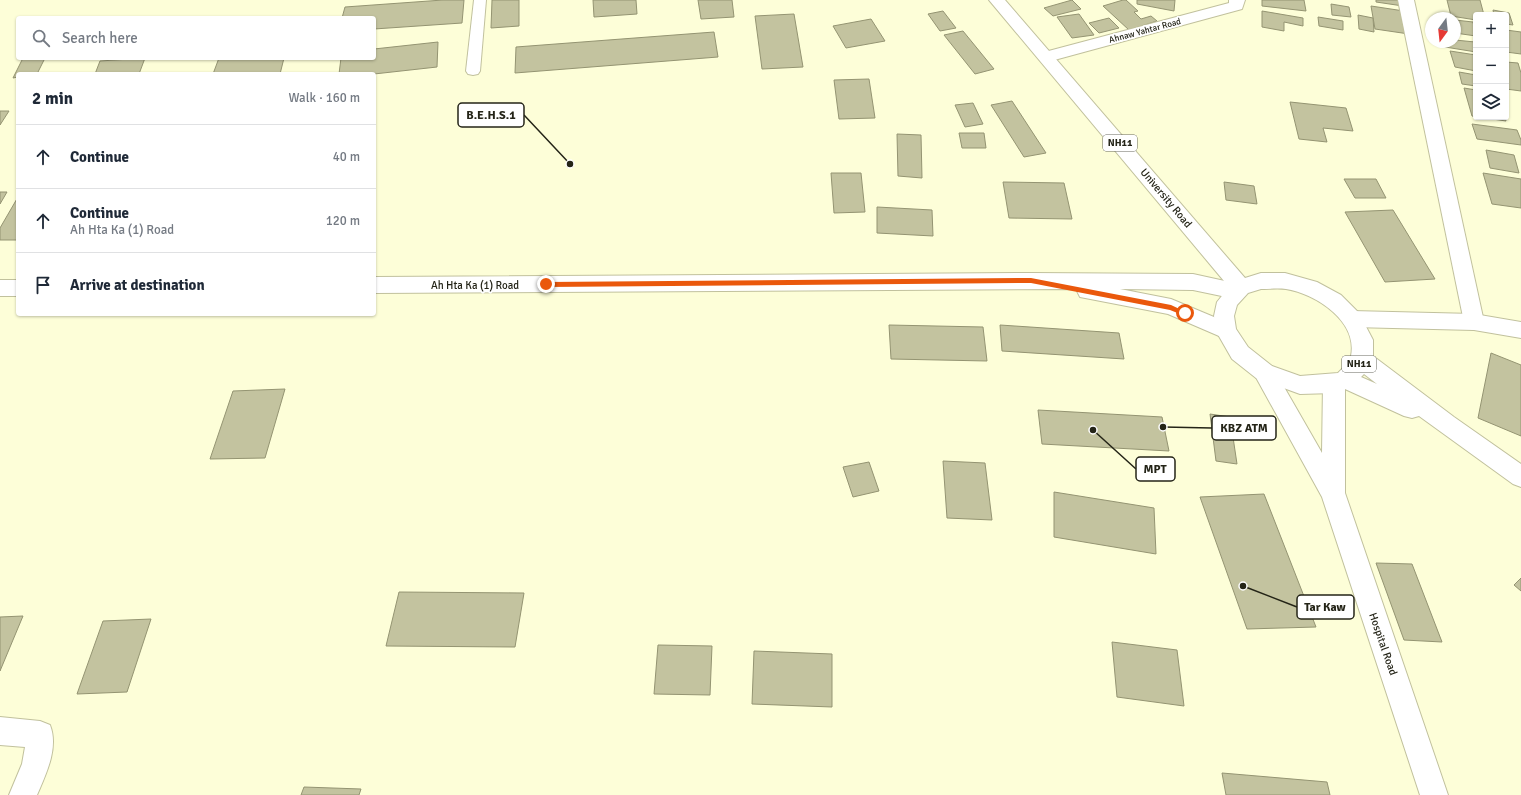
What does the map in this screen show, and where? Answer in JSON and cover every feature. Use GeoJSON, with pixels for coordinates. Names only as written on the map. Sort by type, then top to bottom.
{"type":"FeatureCollection","features":[{"type":"Feature","properties":{"kind":"main road","name":"University Road"},"geometry":{"type":"LineString","coordinates":[[997,0],[1048,57],[1239,289]]}},
{"type":"Feature","properties":{"kind":"main road","name":"Ahnaw Yahtar Road"},"geometry":{"type":"LineString","coordinates":[[1048,57],[1236,6],[1237,0]]}},
{"type":"Feature","properties":{"kind":"main road"},"geometry":{"type":"LineString","coordinates":[[1406,0],[1474,322]]}},
{"type":"Feature","properties":{"kind":"main road"},"geometry":{"type":"LineString","coordinates":[[1031,281],[1193,282],[1239,289]]}},
{"type":"Feature","properties":{"kind":"main road"},"geometry":{"type":"LineString","coordinates":[[1031,281],[1171,307],[1226,332]]}},
{"type":"Feature","properties":{"kind":"main road","name":"Ah Hta Ka (1) Road"},"geometry":{"type":"LineString","coordinates":[[376,286],[1031,281]]}},
{"type":"Feature","properties":{"kind":"main road","name":"NH11"},"geometry":{"type":"LineString","coordinates":[[1239,289],[1261,281],[1285,281],[1310,288],[1334,301],[1352,319],[1362,340],[1362,360],[1340,382]]}},
{"type":"Feature","properties":{"kind":"main road"},"geometry":{"type":"LineString","coordinates":[[0,288],[16,288]]}},
{"type":"Feature","properties":{"kind":"main road"},"geometry":{"type":"LineString","coordinates":[[1226,332],[1224,316],[1227,302],[1239,289]]}},
{"type":"Feature","properties":{"kind":"main road"},"geometry":{"type":"LineString","coordinates":[[1352,319],[1474,322],[1521,330]]}},
{"type":"Feature","properties":{"kind":"main road","name":"NH11"},"geometry":{"type":"LineString","coordinates":[[1226,332],[1240,353],[1264,372],[1300,385],[1340,382],[1446,424]]}},
{"type":"Feature","properties":{"kind":"main road","name":"NH11"},"geometry":{"type":"LineString","coordinates":[[1362,360],[1446,424],[1521,477]]}},
{"type":"Feature","properties":{"kind":"main road"},"geometry":{"type":"LineString","coordinates":[[1264,372],[1333,494]]}},
{"type":"Feature","properties":{"kind":"main road"},"geometry":{"type":"LineString","coordinates":[[1333,494],[1340,382]]}},
{"type":"Feature","properties":{"kind":"main road","name":"Hospital Road"},"geometry":{"type":"LineString","coordinates":[[1333,494],[1434,795]]}},
{"type":"Feature","properties":{"kind":"main road"},"geometry":{"type":"LineString","coordinates":[[0,731],[40,735],[36,764],[23,795]]}},
{"type":"Feature","properties":{"kind":"lane"},"geometry":{"type":"LineString","coordinates":[[473,71],[480,0]]}},
{"type":"Feature","properties":{"kind":"building"},"geometry":{"type":"Polygon","coordinates":[[[443,0],[464,0],[462,23],[376,29],[376,16],[343,16],[345,7],[443,0]]]}},
{"type":"Feature","properties":{"kind":"building"},"geometry":{"type":"Polygon","coordinates":[[[492,0],[519,0],[519,26],[491,28],[492,0]]]}},
{"type":"Feature","properties":{"kind":"building"},"geometry":{"type":"Polygon","coordinates":[[[593,0],[636,0],[637,14],[594,17],[593,0]]]}},
{"type":"Feature","properties":{"kind":"building"},"geometry":{"type":"Polygon","coordinates":[[[698,0],[732,0],[734,17],[701,19],[698,0]]]}},
{"type":"Feature","properties":{"kind":"building"},"geometry":{"type":"Polygon","coordinates":[[[1072,0],[1081,9],[1053,16],[1044,8],[1072,0]]]}},
{"type":"Feature","properties":{"kind":"building"},"geometry":{"type":"Polygon","coordinates":[[[1126,0],[1138,11],[1134,12],[1141,19],[1151,16],[1157,21],[1129,30],[1103,6],[1126,0]]]}},
{"type":"Feature","properties":{"kind":"building"},"geometry":{"type":"Polygon","coordinates":[[[1137,0],[1175,0],[1174,11],[1137,4],[1137,0]]]}},
{"type":"Feature","properties":{"kind":"building"},"geometry":{"type":"Polygon","coordinates":[[[1262,0],[1304,0],[1306,11],[1262,6],[1262,0]]]}},
{"type":"Feature","properties":{"kind":"building"},"geometry":{"type":"Polygon","coordinates":[[[1376,0],[1402,0],[1403,6],[1376,2],[1376,0]]]}},
{"type":"Feature","properties":{"kind":"building"},"geometry":{"type":"Polygon","coordinates":[[[1447,0],[1480,0],[1483,12],[1473,12],[1473,20],[1461,18],[1461,12],[1450,12],[1447,0]]]}},
{"type":"Feature","properties":{"kind":"building"},"geometry":{"type":"Polygon","coordinates":[[[1331,4],[1349,7],[1351,17],[1332,15],[1331,4]]]}},
{"type":"Feature","properties":{"kind":"building"},"geometry":{"type":"Polygon","coordinates":[[[1371,6],[1404,11],[1409,34],[1375,29],[1371,6]]]}},
{"type":"Feature","properties":{"kind":"building"},"geometry":{"type":"Polygon","coordinates":[[[1493,10],[1504,12],[1493,12],[1493,10]]]}},
{"type":"Feature","properties":{"kind":"building"},"geometry":{"type":"Polygon","coordinates":[[[943,11],[956,28],[940,31],[928,14],[943,11]]]}},
{"type":"Feature","properties":{"kind":"building"},"geometry":{"type":"Polygon","coordinates":[[[1262,11],[1303,18],[1303,26],[1284,22],[1284,31],[1262,27],[1262,11]]]}},
{"type":"Feature","properties":{"kind":"building"},"geometry":{"type":"Polygon","coordinates":[[[1509,13],[1513,25],[1509,24],[1509,13]]]}},
{"type":"Feature","properties":{"kind":"building"},"geometry":{"type":"Polygon","coordinates":[[[794,14],[803,67],[762,69],[755,16],[794,14]]]}},
{"type":"Feature","properties":{"kind":"building"},"geometry":{"type":"Polygon","coordinates":[[[1079,14],[1094,35],[1072,38],[1057,17],[1079,14]]]}},
{"type":"Feature","properties":{"kind":"building"},"geometry":{"type":"Polygon","coordinates":[[[1358,15],[1373,18],[1374,32],[1359,29],[1358,15]]]}},
{"type":"Feature","properties":{"kind":"building"},"geometry":{"type":"Polygon","coordinates":[[[1318,17],[1343,21],[1343,30],[1319,26],[1318,17]]]}},
{"type":"Feature","properties":{"kind":"building"},"geometry":{"type":"Polygon","coordinates":[[[1109,18],[1119,28],[1099,33],[1089,23],[1109,18]]]}},
{"type":"Feature","properties":{"kind":"building"},"geometry":{"type":"Polygon","coordinates":[[[871,19],[885,41],[846,48],[833,26],[871,19]]]}},
{"type":"Feature","properties":{"kind":"building"},"geometry":{"type":"Polygon","coordinates":[[[1461,21],[1473,22],[1473,36],[1461,34],[1461,21]]]}},
{"type":"Feature","properties":{"kind":"building"},"geometry":{"type":"Polygon","coordinates":[[[1509,30],[1521,32],[1521,54],[1509,52],[1509,30]]]}},
{"type":"Feature","properties":{"kind":"building"},"geometry":{"type":"Polygon","coordinates":[[[963,31],[994,69],[975,74],[944,35],[963,31]]]}},
{"type":"Feature","properties":{"kind":"building"},"geometry":{"type":"Polygon","coordinates":[[[714,32],[718,57],[515,73],[516,47],[714,32]]]}},
{"type":"Feature","properties":{"kind":"building"},"geometry":{"type":"Polygon","coordinates":[[[1461,41],[1473,42],[1473,52],[1451,48],[1461,48],[1461,41]]]}},
{"type":"Feature","properties":{"kind":"building"},"geometry":{"type":"Polygon","coordinates":[[[438,42],[437,67],[376,74],[376,72],[339,72],[341,60],[376,60],[376,49],[438,42]]]}},
{"type":"Feature","properties":{"kind":"building"},"geometry":{"type":"Polygon","coordinates":[[[1450,51],[1473,55],[1473,70],[1455,67],[1450,51]]]}},
{"type":"Feature","properties":{"kind":"building"},"geometry":{"type":"Polygon","coordinates":[[[22,60],[44,60],[38,72],[16,72],[22,60]]]}},
{"type":"Feature","properties":{"kind":"building"},"geometry":{"type":"Polygon","coordinates":[[[144,60],[140,72],[96,72],[100,61],[144,60]]]}},
{"type":"Feature","properties":{"kind":"building"},"geometry":{"type":"Polygon","coordinates":[[[218,60],[284,60],[280,72],[214,72],[218,60]]]}},
{"type":"Feature","properties":{"kind":"building"},"geometry":{"type":"Polygon","coordinates":[[[1509,62],[1518,63],[1521,73],[1521,91],[1509,89],[1509,62]]]}},
{"type":"Feature","properties":{"kind":"building"},"geometry":{"type":"Polygon","coordinates":[[[1459,72],[1473,74],[1473,86],[1462,84],[1459,72]]]}},
{"type":"Feature","properties":{"kind":"building"},"geometry":{"type":"Polygon","coordinates":[[[869,79],[875,118],[839,119],[834,80],[869,79]]]}},
{"type":"Feature","properties":{"kind":"building"},"geometry":{"type":"Polygon","coordinates":[[[1464,88],[1473,90],[1472,116],[1464,88]]]}},
{"type":"Feature","properties":{"kind":"building"},"geometry":{"type":"Polygon","coordinates":[[[1012,101],[1046,153],[1024,157],[991,105],[1012,101]]]}},
{"type":"Feature","properties":{"kind":"building"},"geometry":{"type":"Polygon","coordinates":[[[1290,102],[1346,108],[1353,131],[1323,128],[1327,142],[1299,139],[1290,102]]]}},
{"type":"Feature","properties":{"kind":"building"},"geometry":{"type":"Polygon","coordinates":[[[973,103],[983,124],[965,127],[955,105],[973,103]]]}},
{"type":"Feature","properties":{"kind":"building"},"geometry":{"type":"Polygon","coordinates":[[[0,111],[9,111],[0,125],[0,111]]]}},
{"type":"Feature","properties":{"kind":"building"},"geometry":{"type":"Polygon","coordinates":[[[1472,124],[1517,130],[1521,140],[1521,145],[1477,139],[1472,124]]]}},
{"type":"Feature","properties":{"kind":"building"},"geometry":{"type":"Polygon","coordinates":[[[959,133],[984,133],[986,148],[962,148],[959,133]]]}},
{"type":"Feature","properties":{"kind":"building"},"geometry":{"type":"Polygon","coordinates":[[[897,134],[921,135],[922,178],[898,176],[897,134]]]}},
{"type":"Feature","properties":{"kind":"building"},"geometry":{"type":"Polygon","coordinates":[[[1486,150],[1514,155],[1519,173],[1490,168],[1486,150]]]}},
{"type":"Feature","properties":{"kind":"building"},"geometry":{"type":"Polygon","coordinates":[[[831,173],[861,173],[865,212],[834,213],[831,173]]]}},
{"type":"Feature","properties":{"kind":"building"},"geometry":{"type":"Polygon","coordinates":[[[1483,173],[1521,179],[1521,208],[1492,204],[1483,173]]]}},
{"type":"Feature","properties":{"kind":"building"},"geometry":{"type":"Polygon","coordinates":[[[1344,179],[1376,179],[1386,198],[1355,198],[1344,179]]]}},
{"type":"Feature","properties":{"kind":"building"},"geometry":{"type":"Polygon","coordinates":[[[1003,182],[1064,183],[1072,219],[1009,218],[1003,182]]]}},
{"type":"Feature","properties":{"kind":"building"},"geometry":{"type":"Polygon","coordinates":[[[1224,182],[1254,186],[1257,204],[1226,200],[1224,182]]]}},
{"type":"Feature","properties":{"kind":"building"},"geometry":{"type":"Polygon","coordinates":[[[0,192],[7,192],[0,204],[0,192]]]}},
{"type":"Feature","properties":{"kind":"building"},"geometry":{"type":"Polygon","coordinates":[[[16,200],[16,240],[0,240],[0,228],[16,200]]]}},
{"type":"Feature","properties":{"kind":"building"},"geometry":{"type":"Polygon","coordinates":[[[877,207],[932,210],[933,236],[877,233],[877,207]]]}},
{"type":"Feature","properties":{"kind":"building"},"geometry":{"type":"Polygon","coordinates":[[[1393,210],[1435,279],[1385,282],[1345,212],[1393,210]]]}},
{"type":"Feature","properties":{"kind":"building"},"geometry":{"type":"Polygon","coordinates":[[[889,325],[983,327],[987,361],[891,359],[889,325]]]}},
{"type":"Feature","properties":{"kind":"building"},"geometry":{"type":"Polygon","coordinates":[[[1000,325],[1119,333],[1124,359],[1002,351],[1000,325]]]}},
{"type":"Feature","properties":{"kind":"building"},"geometry":{"type":"Polygon","coordinates":[[[1491,353],[1521,365],[1521,436],[1478,418],[1491,353]]]}},
{"type":"Feature","properties":{"kind":"building"},"geometry":{"type":"Polygon","coordinates":[[[285,389],[265,458],[210,459],[233,391],[285,389]]]}},
{"type":"Feature","properties":{"kind":"building"},"geometry":{"type":"Polygon","coordinates":[[[1038,410],[1162,417],[1169,451],[1042,444],[1038,410]]]}},
{"type":"Feature","properties":{"kind":"building"},"geometry":{"type":"Polygon","coordinates":[[[1210,414],[1230,417],[1237,464],[1216,461],[1210,414]]]}},
{"type":"Feature","properties":{"kind":"building"},"geometry":{"type":"Polygon","coordinates":[[[943,461],[985,463],[992,520],[947,518],[943,461]]]}},
{"type":"Feature","properties":{"kind":"building"},"geometry":{"type":"Polygon","coordinates":[[[869,462],[879,491],[853,497],[843,467],[869,462]]]}},
{"type":"Feature","properties":{"kind":"building"},"geometry":{"type":"Polygon","coordinates":[[[1054,492],[1154,508],[1156,554],[1054,537],[1054,492]]]}},
{"type":"Feature","properties":{"kind":"building"},"geometry":{"type":"Polygon","coordinates":[[[1264,494],[1316,627],[1247,629],[1200,497],[1264,494]]]}},
{"type":"Feature","properties":{"kind":"building"},"geometry":{"type":"Polygon","coordinates":[[[1376,563],[1412,564],[1442,642],[1404,640],[1376,563]]]}},
{"type":"Feature","properties":{"kind":"building"},"geometry":{"type":"Polygon","coordinates":[[[1521,578],[1521,591],[1514,585],[1521,578]]]}},
{"type":"Feature","properties":{"kind":"building"},"geometry":{"type":"Polygon","coordinates":[[[399,592],[524,593],[515,647],[386,646],[399,592]]]}},
{"type":"Feature","properties":{"kind":"building"},"geometry":{"type":"Polygon","coordinates":[[[23,616],[0,671],[0,617],[23,616]]]}},
{"type":"Feature","properties":{"kind":"building"},"geometry":{"type":"Polygon","coordinates":[[[151,619],[127,692],[77,694],[103,621],[151,619]]]}},
{"type":"Feature","properties":{"kind":"building"},"geometry":{"type":"Polygon","coordinates":[[[1112,642],[1177,650],[1184,706],[1117,697],[1112,642]]]}},
{"type":"Feature","properties":{"kind":"building"},"geometry":{"type":"Polygon","coordinates":[[[658,645],[712,646],[710,695],[654,694],[658,645]]]}},
{"type":"Feature","properties":{"kind":"building"},"geometry":{"type":"Polygon","coordinates":[[[754,651],[832,654],[832,707],[752,704],[754,651]]]}},
{"type":"Feature","properties":{"kind":"building"},"geometry":{"type":"Polygon","coordinates":[[[1222,773],[1327,782],[1330,795],[1226,795],[1222,773]]]}},
{"type":"Feature","properties":{"kind":"building"},"geometry":{"type":"Polygon","coordinates":[[[304,787],[361,789],[359,795],[301,795],[304,787]]]}},
{"type":"Feature","properties":{"kind":"place","name":"B.E.H.S.1"},"geometry":{"type":"Point","coordinates":[570,164]}},
{"type":"Feature","properties":{"kind":"place","name":"KBZ ATM"},"geometry":{"type":"Point","coordinates":[1163,427]}},
{"type":"Feature","properties":{"kind":"place","name":"MPT"},"geometry":{"type":"Point","coordinates":[1093,430]}},
{"type":"Feature","properties":{"kind":"place","name":"Tar Kaw"},"geometry":{"type":"Point","coordinates":[1243,586]}},
{"type":"Feature","properties":{"kind":"route"},"geometry":{"type":"LineString","coordinates":[[546,284],[1031,281],[1171,307],[1185,313]]}}]}
